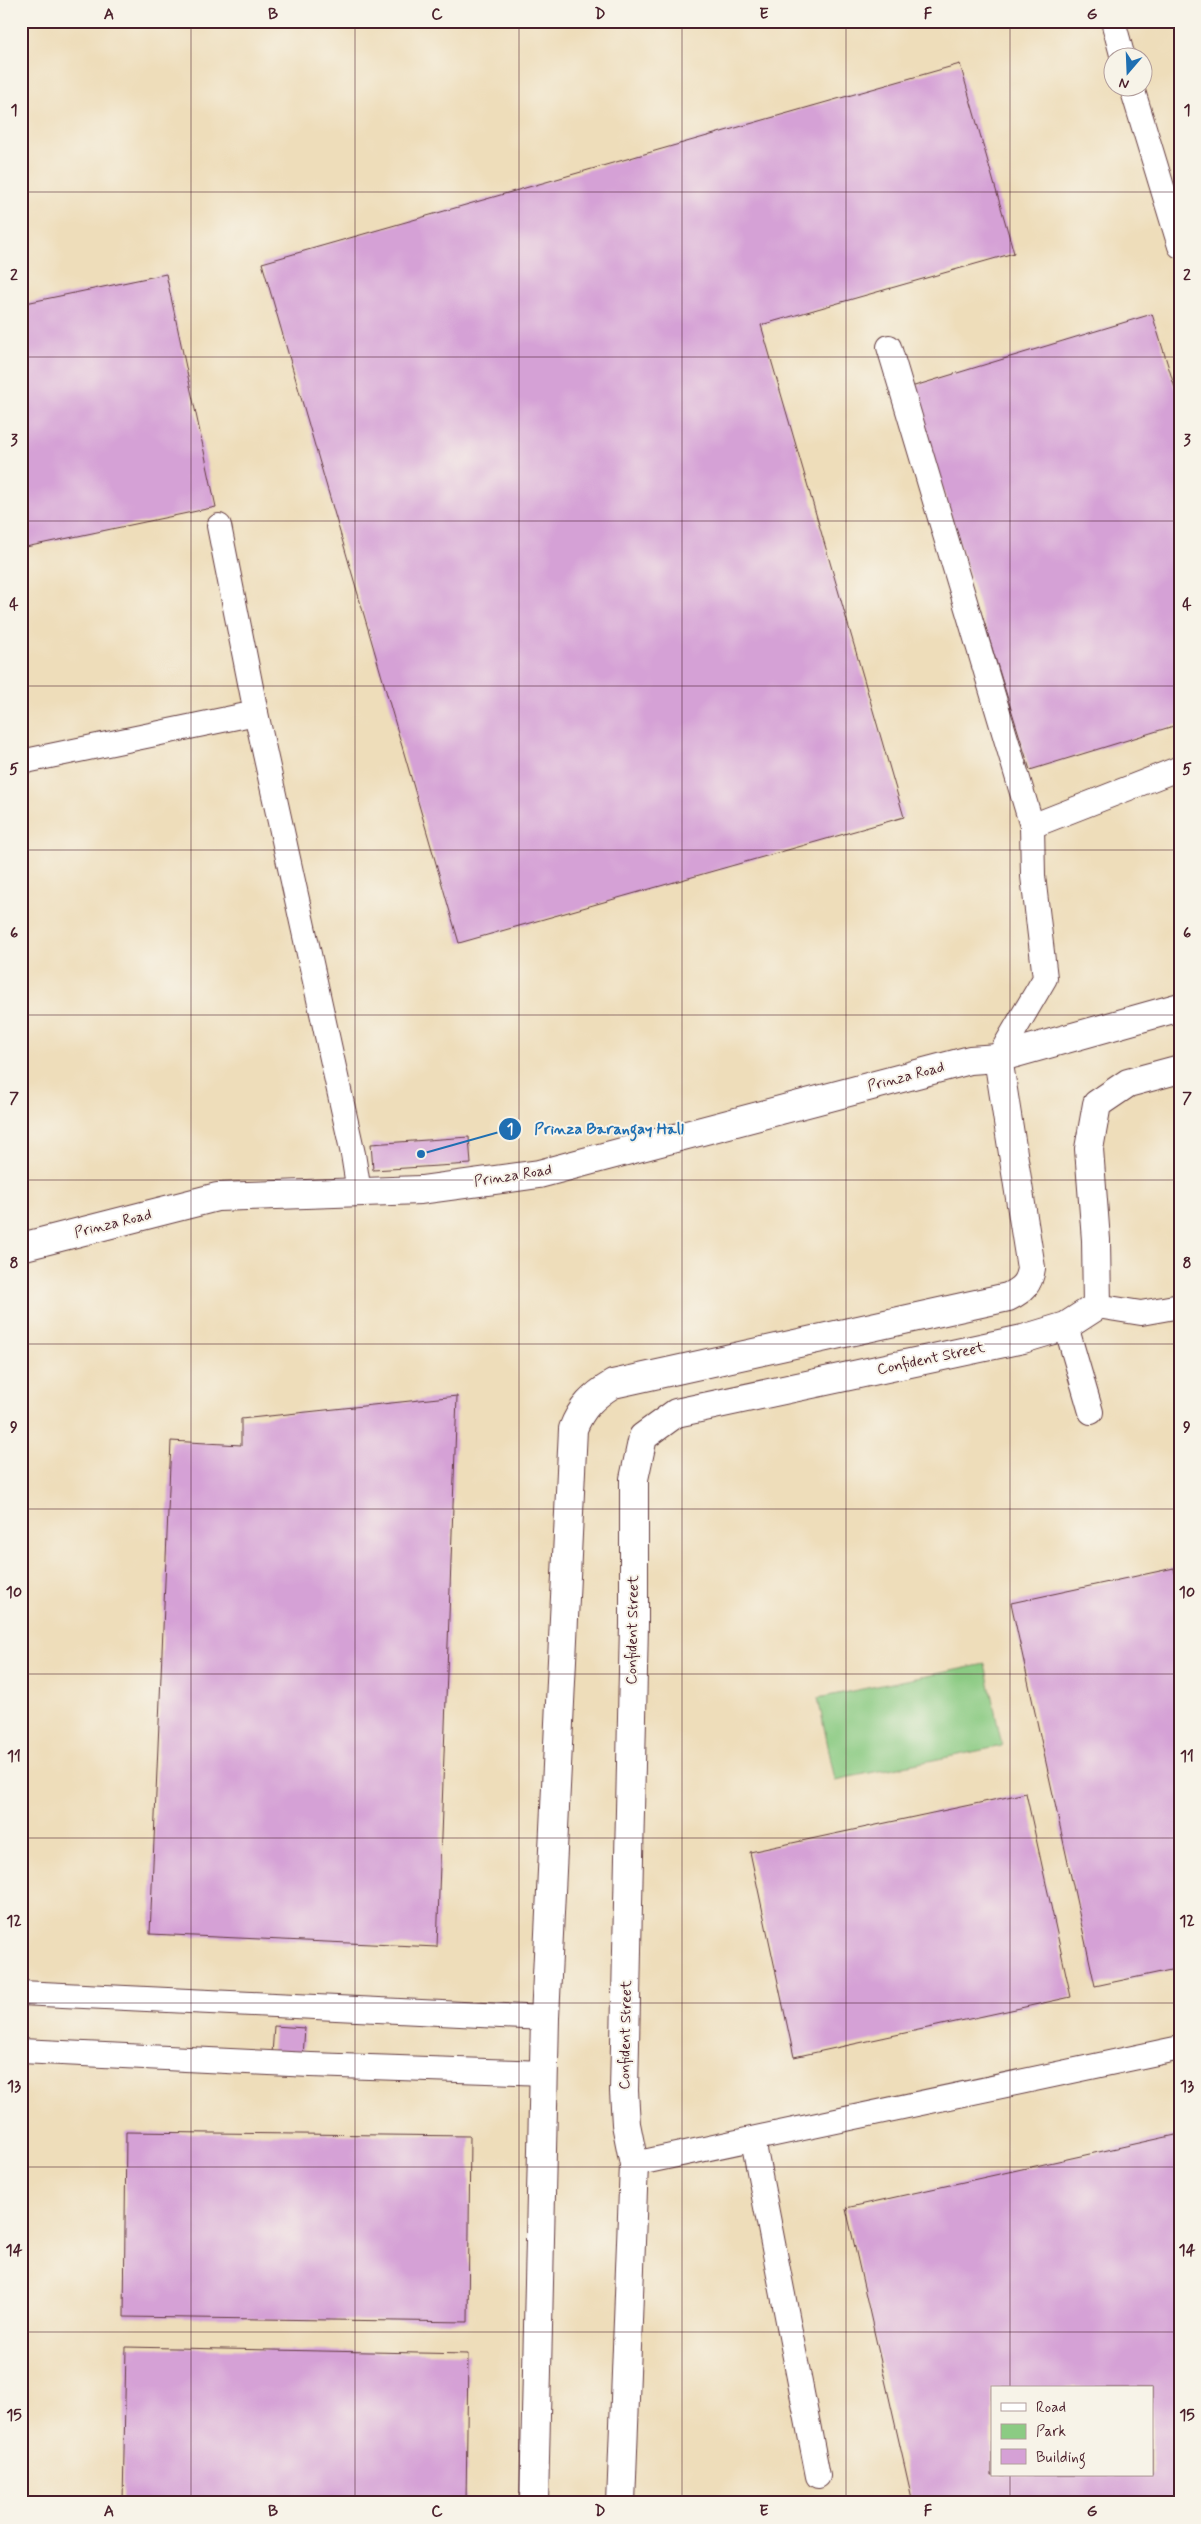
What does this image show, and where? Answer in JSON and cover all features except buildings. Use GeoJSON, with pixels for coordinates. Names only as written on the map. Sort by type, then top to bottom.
{"type":"FeatureCollection","features":[{"type":"Feature","properties":{"kind":"street","name":"Prinza Road"},"geometry":{"type":"LineString","coordinates":[[21,1248],[218,1197],[421,1190],[540,1174],[970,1060],[998,1058],[1180,1007]]}},
{"type":"Feature","properties":{"kind":"street"},"geometry":{"type":"LineString","coordinates":[[534,2503],[545,2018],[573,1429],[579,1413],[595,1395],[613,1384],[1008,1297],[1021,1290],[1030,1280],[1031,1268],[998,1058]]}},
{"type":"Feature","properties":{"kind":"street"},"geometry":{"type":"LineString","coordinates":[[1097,1306],[1096,1240],[1089,1150],[1097,1104],[1128,1083],[1180,1068]]}},
{"type":"Feature","properties":{"kind":"street","name":"Confident Street"},"geometry":{"type":"LineString","coordinates":[[622,2503],[634,2164],[626,2124],[624,2091],[634,1624],[634,1479],[643,1437],[676,1413],[1024,1339],[1066,1326],[1097,1306]]}},
{"type":"Feature","properties":{"kind":"lane"},"geometry":{"type":"LineString","coordinates":[[1112,21],[1120,48]]}},
{"type":"Feature","properties":{"kind":"lane"},"geometry":{"type":"LineString","coordinates":[[1135,98],[1180,246]]}},
{"type":"Feature","properties":{"kind":"lane"},"geometry":{"type":"LineString","coordinates":[[889,347],[1032,826],[1033,876],[1045,978],[998,1058]]}},
{"type":"Feature","properties":{"kind":"lane"},"geometry":{"type":"LineString","coordinates":[[219,526],[256,713],[353,1154],[359,1192]]}},
{"type":"Feature","properties":{"kind":"lane"},"geometry":{"type":"LineString","coordinates":[[21,762],[256,713]]}},
{"type":"Feature","properties":{"kind":"lane"},"geometry":{"type":"LineString","coordinates":[[1032,826],[1180,768]]}},
{"type":"Feature","properties":{"kind":"lane"},"geometry":{"type":"LineString","coordinates":[[1097,1306],[1141,1313],[1180,1306]]}},
{"type":"Feature","properties":{"kind":"lane"},"geometry":{"type":"LineString","coordinates":[[1066,1326],[1092,1412]]}},
{"type":"Feature","properties":{"kind":"lane"},"geometry":{"type":"LineString","coordinates":[[21,1993],[545,2018]]}},
{"type":"Feature","properties":{"kind":"lane"},"geometry":{"type":"LineString","coordinates":[[634,2164],[1180,2048]]}},
{"type":"Feature","properties":{"kind":"lane"},"geometry":{"type":"LineString","coordinates":[[21,2052],[545,2073]]}},
{"type":"Feature","properties":{"kind":"lane"},"geometry":{"type":"LineString","coordinates":[[753,2140],[818,2476]]}},
{"type":"Feature","properties":{"kind":"green space"},"geometry":{"type":"Polygon","coordinates":[[[985,1664],[1002,1746],[835,1780],[818,1698],[985,1664]]]}},
{"type":"Feature","properties":{"kind":"place","name":"Prinza Barangay Hall"},"geometry":{"type":"Point","coordinates":[421,1154]}}]}
